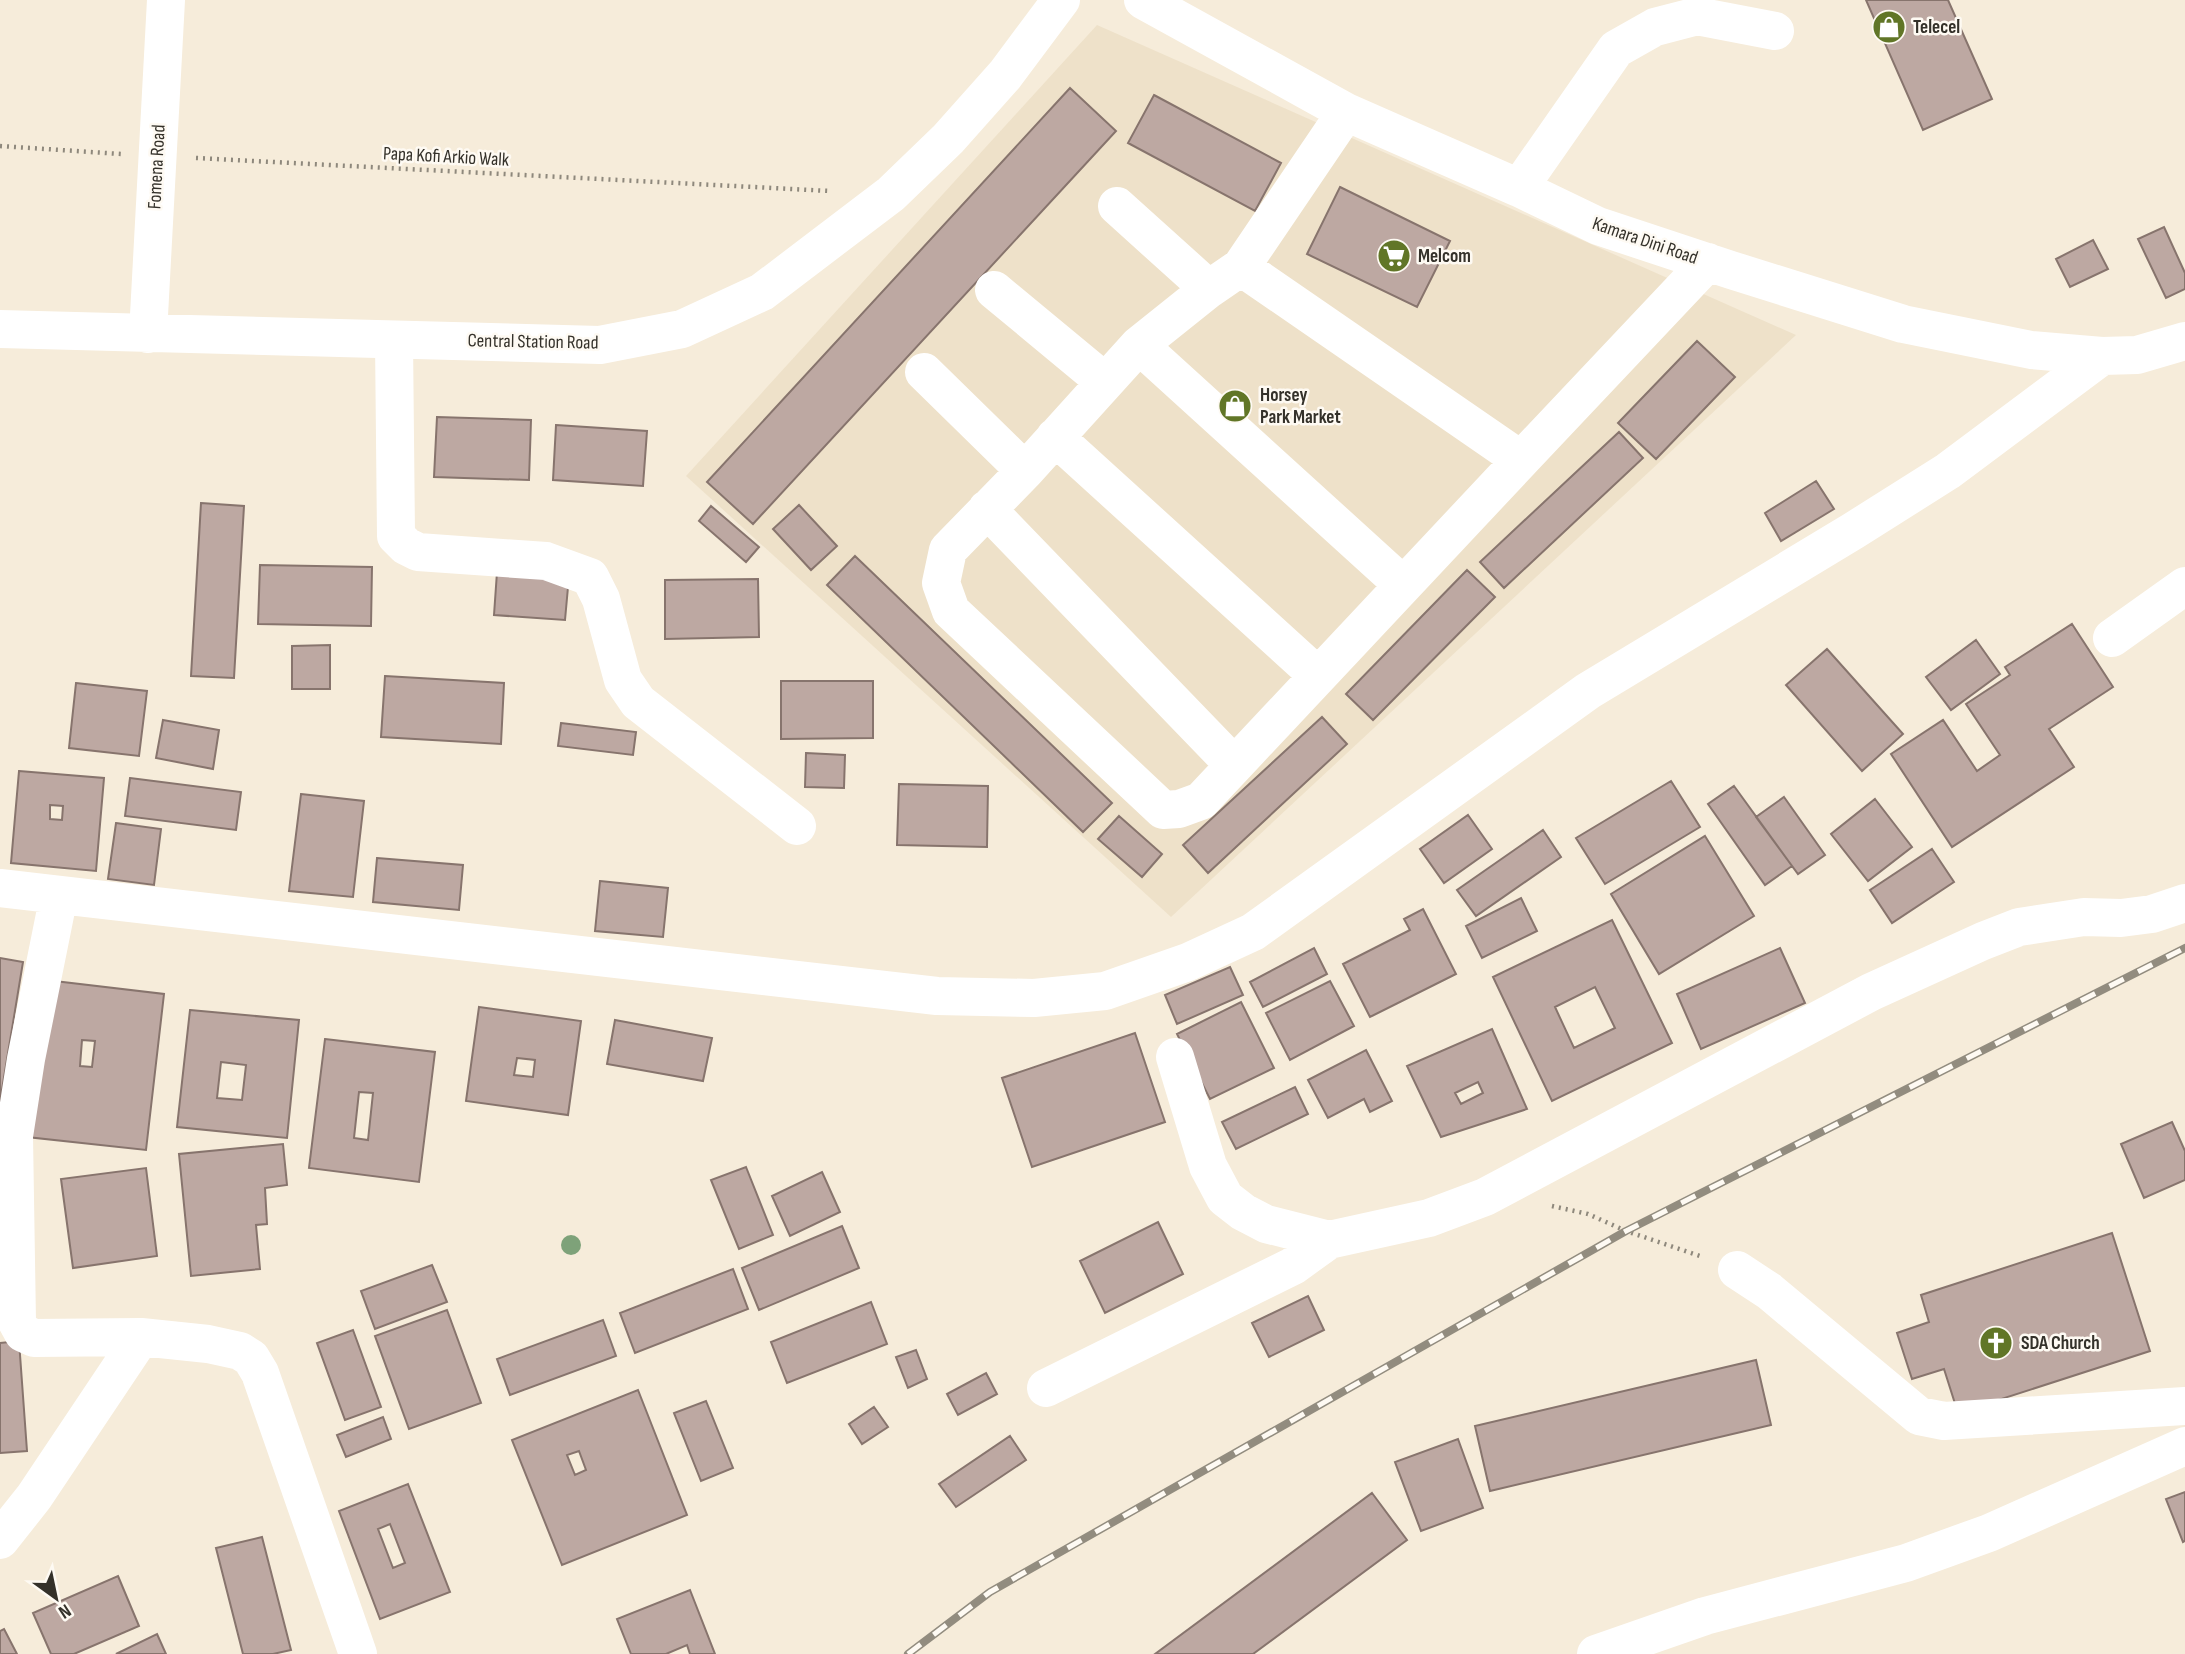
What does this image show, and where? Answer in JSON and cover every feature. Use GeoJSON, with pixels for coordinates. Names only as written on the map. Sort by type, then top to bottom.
{"type":"FeatureCollection","features":[{"type":"Feature","properties":{"kind":"street","name":"Fomena Road"},"geometry":{"type":"LineString","coordinates":[[148,334],[166,0]]}},
{"type":"Feature","properties":{"kind":"street","name":"Central Station Road"},"geometry":{"type":"LineString","coordinates":[[0,329],[600,345],[682,329],[762,292],[891,194],[948,139],[1005,75],[1062,0]]}},
{"type":"Feature","properties":{"kind":"street","name":"Kamara Dini Road"},"geometry":{"type":"LineString","coordinates":[[1143,0],[1346,112],[1598,226],[1903,324],[2031,350],[2102,356],[2137,355],[2179,348]]}},
{"type":"Feature","properties":{"kind":"street"},"geometry":{"type":"LineString","coordinates":[[1519,188],[1616,49],[1655,27],[1697,16],[1775,31]]}},
{"type":"Feature","properties":{"kind":"street"},"geometry":{"type":"LineString","coordinates":[[1346,112],[1241,267],[1139,345],[1025,471],[948,550],[941,583],[951,611],[1163,810],[1201,801],[1708,262]]}},
{"type":"Feature","properties":{"kind":"street"},"geometry":{"type":"LineString","coordinates":[[1116,206],[1209,289]]}},
{"type":"Feature","properties":{"kind":"street"},"geometry":{"type":"LineString","coordinates":[[1241,267],[1521,460]]}},
{"type":"Feature","properties":{"kind":"street"},"geometry":{"type":"LineString","coordinates":[[994,290],[1105,382]]}},
{"type":"Feature","properties":{"kind":"street"},"geometry":{"type":"LineString","coordinates":[[394,340],[396,536],[406,546],[418,552],[546,561],[590,578],[601,599],[622,680],[638,702],[797,825]]}},
{"type":"Feature","properties":{"kind":"street"},"geometry":{"type":"LineString","coordinates":[[1139,345],[1403,584]]}},
{"type":"Feature","properties":{"kind":"street"},"geometry":{"type":"LineString","coordinates":[[0,888],[937,996],[1034,998],[1105,991],[1188,962],[1253,932],[1588,691],[1948,471],[2102,356]]}},
{"type":"Feature","properties":{"kind":"street"},"geometry":{"type":"LineString","coordinates":[[924,372],[1025,471]]}},
{"type":"Feature","properties":{"kind":"street"},"geometry":{"type":"LineString","coordinates":[[1055,436],[1318,676]]}},
{"type":"Feature","properties":{"kind":"street"},"geometry":{"type":"LineString","coordinates":[[987,509],[1234,765]]}},
{"type":"Feature","properties":{"kind":"street"},"geometry":{"type":"LineString","coordinates":[[2112,638],[2185,586]]}},
{"type":"Feature","properties":{"kind":"street"},"geometry":{"type":"LineString","coordinates":[[60,895],[26,1059],[14,1136],[17,1322],[23,1333],[34,1338],[141,1338],[208,1344],[240,1351],[251,1357],[260,1373],[358,1654]]}},
{"type":"Feature","properties":{"kind":"street"},"geometry":{"type":"LineString","coordinates":[[1046,1388],[1293,1266],[1329,1240],[1429,1218],[1485,1197],[1871,992],[1983,941],[2019,927],[2084,917],[2121,918],[2152,914],[2185,903]]}},
{"type":"Feature","properties":{"kind":"street"},"geometry":{"type":"LineString","coordinates":[[1175,1057],[1208,1166],[1225,1198],[1243,1212],[1266,1224],[1329,1240]]}},
{"type":"Feature","properties":{"kind":"street"},"geometry":{"type":"LineString","coordinates":[[1737,1270],[1769,1291],[1919,1416],[1944,1421],[2185,1406]]}},
{"type":"Feature","properties":{"kind":"street"},"geometry":{"type":"LineString","coordinates":[[0,1540],[34,1497],[141,1338]]}},
{"type":"Feature","properties":{"kind":"street"},"geometry":{"type":"LineString","coordinates":[[1597,1654],[1705,1616],[1906,1563],[1989,1533],[2185,1446]]}},
{"type":"Feature","properties":{"kind":"path","name":"Papa Kofi Arkio Walk"},"geometry":{"type":"LineString","coordinates":[[0,146],[891,194]]}},
{"type":"Feature","properties":{"kind":"path"},"geometry":{"type":"LineString","coordinates":[[1485,1197],[1542,1204],[1588,1214],[1626,1231],[1685,1249],[1737,1270]]}},
{"type":"Feature","properties":{"kind":"shaded area","name":"Horsey Park Market"},"geometry":{"type":"Polygon","coordinates":[[[1097,25],[1796,335],[1171,917],[686,476],[1097,25]]]}},
{"type":"Feature","properties":{"kind":"building"},"geometry":{"type":"Polygon","coordinates":[[[1866,0],[1948,0],[1992,99],[1923,130],[1866,0]]]}},
{"type":"Feature","properties":{"kind":"building"},"geometry":{"type":"Polygon","coordinates":[[[1070,88],[1116,131],[753,524],[707,482],[1070,88]]]}},
{"type":"Feature","properties":{"kind":"building"},"geometry":{"type":"Polygon","coordinates":[[[1154,95],[1281,163],[1255,211],[1128,143],[1154,95]]]}},
{"type":"Feature","properties":{"kind":"building"},"geometry":{"type":"Polygon","coordinates":[[[1340,187],[1450,241],[1417,307],[1307,254],[1340,187]]]}},
{"type":"Feature","properties":{"kind":"building"},"geometry":{"type":"Polygon","coordinates":[[[2164,227],[2185,273],[2185,289],[2166,298],[2138,239],[2164,227]]]}},
{"type":"Feature","properties":{"kind":"building"},"geometry":{"type":"Polygon","coordinates":[[[2093,240],[2108,269],[2070,287],[2056,259],[2093,240]]]}},
{"type":"Feature","properties":{"kind":"building"},"geometry":{"type":"Polygon","coordinates":[[[1697,341],[1735,377],[1656,459],[1618,423],[1697,341]]]}},
{"type":"Feature","properties":{"kind":"building"},"geometry":{"type":"Polygon","coordinates":[[[437,417],[531,420],[529,480],[434,477],[437,417]]]}},
{"type":"Feature","properties":{"kind":"building"},"geometry":{"type":"Polygon","coordinates":[[[556,425],[647,431],[643,486],[553,480],[556,425]]]}},
{"type":"Feature","properties":{"kind":"building"},"geometry":{"type":"Polygon","coordinates":[[[1619,432],[1643,458],[1504,588],[1480,562],[1619,432]]]}},
{"type":"Feature","properties":{"kind":"building"},"geometry":{"type":"Polygon","coordinates":[[[1816,481],[1834,509],[1781,541],[1765,513],[1816,481]]]}},
{"type":"Feature","properties":{"kind":"building"},"geometry":{"type":"Polygon","coordinates":[[[201,503],[244,506],[234,678],[191,676],[201,503]]]}},
{"type":"Feature","properties":{"kind":"building"},"geometry":{"type":"Polygon","coordinates":[[[799,505],[837,546],[811,570],[773,529],[799,505]]]}},
{"type":"Feature","properties":{"kind":"building"},"geometry":{"type":"Polygon","coordinates":[[[711,506],[759,547],[746,562],[699,521],[711,506]]]}},
{"type":"Feature","properties":{"kind":"building"},"geometry":{"type":"Polygon","coordinates":[[[855,556],[1112,803],[1083,832],[827,585],[855,556]]]}},
{"type":"Feature","properties":{"kind":"building"},"geometry":{"type":"Polygon","coordinates":[[[260,565],[372,567],[371,626],[258,624],[260,565]]]}},
{"type":"Feature","properties":{"kind":"building"},"geometry":{"type":"Polygon","coordinates":[[[1467,570],[1495,597],[1373,720],[1346,694],[1467,570]]]}},
{"type":"Feature","properties":{"kind":"building"},"geometry":{"type":"Polygon","coordinates":[[[497,572],[569,576],[565,620],[494,615],[497,572]]]}},
{"type":"Feature","properties":{"kind":"building"},"geometry":{"type":"Polygon","coordinates":[[[758,579],[759,637],[665,639],[665,580],[758,579]]]}},
{"type":"Feature","properties":{"kind":"building"},"geometry":{"type":"Polygon","coordinates":[[[2072,624],[2113,687],[2049,729],[2074,767],[1952,847],[1891,754],[1943,720],[1977,771],[2000,755],[1966,704],[2010,675],[2005,667],[2072,624]]]}},
{"type":"Feature","properties":{"kind":"building"},"geometry":{"type":"Polygon","coordinates":[[[1976,640],[2000,674],[1951,710],[1926,677],[1976,640]]]}},
{"type":"Feature","properties":{"kind":"building"},"geometry":{"type":"Polygon","coordinates":[[[330,645],[330,689],[292,689],[292,646],[330,645]]]}},
{"type":"Feature","properties":{"kind":"building"},"geometry":{"type":"Polygon","coordinates":[[[1827,649],[1903,734],[1862,771],[1786,685],[1827,649]]]}},
{"type":"Feature","properties":{"kind":"building"},"geometry":{"type":"Polygon","coordinates":[[[385,676],[504,683],[501,744],[381,737],[385,676]]]}},
{"type":"Feature","properties":{"kind":"building"},"geometry":{"type":"Polygon","coordinates":[[[781,681],[873,681],[873,738],[781,739],[781,681]]]}},
{"type":"Feature","properties":{"kind":"building"},"geometry":{"type":"Polygon","coordinates":[[[76,683],[147,691],[139,756],[69,748],[76,683]]]}},
{"type":"Feature","properties":{"kind":"building"},"geometry":{"type":"Polygon","coordinates":[[[1322,717],[1347,744],[1208,873],[1183,845],[1322,717]]]}},
{"type":"Feature","properties":{"kind":"building"},"geometry":{"type":"Polygon","coordinates":[[[163,720],[219,730],[213,769],[156,758],[163,720]]]}},
{"type":"Feature","properties":{"kind":"building"},"geometry":{"type":"Polygon","coordinates":[[[561,723],[636,732],[633,755],[558,746],[561,723]]]}},
{"type":"Feature","properties":{"kind":"building"},"geometry":{"type":"Polygon","coordinates":[[[806,753],[845,755],[844,788],[805,787],[806,753]]]}},
{"type":"Feature","properties":{"kind":"building"},"geometry":{"type":"Polygon","coordinates":[[[19,771],[104,778],[96,871],[11,863],[19,771]],[[50,805],[50,819],[62,820],[63,806],[50,805]]]}},
{"type":"Feature","properties":{"kind":"building"},"geometry":{"type":"Polygon","coordinates":[[[130,778],[241,792],[236,830],[125,816],[130,778]]]}},
{"type":"Feature","properties":{"kind":"building"},"geometry":{"type":"Polygon","coordinates":[[[1671,781],[1700,827],[1605,884],[1576,838],[1671,781]]]}},
{"type":"Feature","properties":{"kind":"building"},"geometry":{"type":"Polygon","coordinates":[[[899,784],[988,786],[987,847],[897,845],[899,784]]]}},
{"type":"Feature","properties":{"kind":"building"},"geometry":{"type":"Polygon","coordinates":[[[1734,786],[1792,866],[1765,885],[1708,804],[1734,786]]]}},
{"type":"Feature","properties":{"kind":"building"},"geometry":{"type":"Polygon","coordinates":[[[301,794],[364,801],[353,897],[289,891],[301,794]]]}},
{"type":"Feature","properties":{"kind":"building"},"geometry":{"type":"Polygon","coordinates":[[[1784,797],[1825,855],[1798,874],[1756,817],[1784,797]]]}},
{"type":"Feature","properties":{"kind":"building"},"geometry":{"type":"Polygon","coordinates":[[[1875,799],[1912,847],[1868,881],[1831,834],[1875,799]]]}},
{"type":"Feature","properties":{"kind":"building"},"geometry":{"type":"Polygon","coordinates":[[[1468,815],[1492,849],[1444,883],[1420,849],[1468,815]]]}},
{"type":"Feature","properties":{"kind":"building"},"geometry":{"type":"Polygon","coordinates":[[[1119,816],[1162,854],[1142,877],[1098,839],[1119,816]]]}},
{"type":"Feature","properties":{"kind":"building"},"geometry":{"type":"Polygon","coordinates":[[[116,823],[161,829],[154,885],[108,879],[116,823]]]}},
{"type":"Feature","properties":{"kind":"building"},"geometry":{"type":"Polygon","coordinates":[[[1543,830],[1561,857],[1476,916],[1457,890],[1543,830]]]}},
{"type":"Feature","properties":{"kind":"building"},"geometry":{"type":"Polygon","coordinates":[[[1705,836],[1754,916],[1659,974],[1611,894],[1705,836]]]}},
{"type":"Feature","properties":{"kind":"building"},"geometry":{"type":"Polygon","coordinates":[[[1932,849],[1954,882],[1892,923],[1870,890],[1932,849]]]}},
{"type":"Feature","properties":{"kind":"building"},"geometry":{"type":"Polygon","coordinates":[[[377,858],[463,865],[459,910],[373,902],[377,858]]]}},
{"type":"Feature","properties":{"kind":"building"},"geometry":{"type":"Polygon","coordinates":[[[600,881],[668,888],[663,937],[595,931],[600,881]]]}},
{"type":"Feature","properties":{"kind":"building"},"geometry":{"type":"Polygon","coordinates":[[[1521,898],[1537,931],[1482,958],[1466,926],[1521,898]]]}},
{"type":"Feature","properties":{"kind":"building"},"geometry":{"type":"Polygon","coordinates":[[[1423,909],[1456,974],[1370,1017],[1343,964],[1410,930],[1404,919],[1423,909]]]}},
{"type":"Feature","properties":{"kind":"building"},"geometry":{"type":"Polygon","coordinates":[[[1612,920],[1672,1043],[1552,1101],[1493,977],[1612,920]],[[1595,987],[1555,1007],[1574,1048],[1615,1028],[1595,987]]]}},
{"type":"Feature","properties":{"kind":"building"},"geometry":{"type":"Polygon","coordinates":[[[1314,948],[1327,974],[1263,1007],[1250,982],[1314,948]]]}},
{"type":"Feature","properties":{"kind":"building"},"geometry":{"type":"Polygon","coordinates":[[[1780,948],[1805,1003],[1701,1049],[1677,994],[1780,948]]]}},
{"type":"Feature","properties":{"kind":"building"},"geometry":{"type":"Polygon","coordinates":[[[0,958],[23,962],[0,1102],[0,958]]]}},
{"type":"Feature","properties":{"kind":"building"},"geometry":{"type":"Polygon","coordinates":[[[1230,967],[1243,995],[1177,1024],[1165,995],[1230,967]]]}},
{"type":"Feature","properties":{"kind":"building"},"geometry":{"type":"Polygon","coordinates":[[[46,980],[164,994],[146,1150],[27,1137],[46,980]],[[82,1040],[80,1066],[92,1067],[95,1041],[82,1040]]]}},
{"type":"Feature","properties":{"kind":"building"},"geometry":{"type":"Polygon","coordinates":[[[1330,981],[1354,1026],[1290,1060],[1266,1013],[1330,981]]]}},
{"type":"Feature","properties":{"kind":"building"},"geometry":{"type":"Polygon","coordinates":[[[1241,1002],[1274,1068],[1210,1099],[1177,1034],[1241,1002]]]}},
{"type":"Feature","properties":{"kind":"building"},"geometry":{"type":"Polygon","coordinates":[[[479,1007],[581,1021],[568,1115],[466,1101],[479,1007]],[[517,1058],[514,1075],[533,1077],[535,1060],[517,1058]]]}},
{"type":"Feature","properties":{"kind":"building"},"geometry":{"type":"Polygon","coordinates":[[[190,1010],[299,1020],[287,1138],[177,1127],[190,1010]],[[221,1062],[217,1098],[242,1100],[246,1065],[221,1062]]]}},
{"type":"Feature","properties":{"kind":"building"},"geometry":{"type":"Polygon","coordinates":[[[615,1020],[712,1038],[703,1081],[607,1064],[615,1020]]]}},
{"type":"Feature","properties":{"kind":"building"},"geometry":{"type":"Polygon","coordinates":[[[1492,1029],[1527,1109],[1441,1137],[1407,1066],[1492,1029]],[[1478,1082],[1455,1093],[1461,1104],[1483,1093],[1478,1082]]]}},
{"type":"Feature","properties":{"kind":"building"},"geometry":{"type":"Polygon","coordinates":[[[1135,1033],[1165,1122],[1032,1167],[1002,1078],[1135,1033]]]}},
{"type":"Feature","properties":{"kind":"building"},"geometry":{"type":"Polygon","coordinates":[[[325,1039],[435,1052],[419,1182],[309,1168],[325,1039]],[[359,1092],[354,1138],[368,1140],[373,1093],[359,1092]]]}},
{"type":"Feature","properties":{"kind":"building"},"geometry":{"type":"Polygon","coordinates":[[[1366,1050],[1392,1101],[1370,1112],[1364,1099],[1328,1118],[1308,1080],[1366,1050]]]}},
{"type":"Feature","properties":{"kind":"building"},"geometry":{"type":"Polygon","coordinates":[[[1295,1087],[1308,1114],[1236,1149],[1222,1122],[1295,1087]]]}},
{"type":"Feature","properties":{"kind":"building"},"geometry":{"type":"Polygon","coordinates":[[[2172,1122],[2185,1151],[2185,1180],[2144,1198],[2121,1144],[2172,1122]]]}},
{"type":"Feature","properties":{"kind":"building"},"geometry":{"type":"Polygon","coordinates":[[[283,1144],[287,1185],[265,1188],[267,1224],[256,1225],[260,1269],[191,1276],[179,1154],[283,1144]]]}},
{"type":"Feature","properties":{"kind":"building"},"geometry":{"type":"Polygon","coordinates":[[[746,1167],[773,1235],[739,1249],[711,1180],[746,1167]]]}},
{"type":"Feature","properties":{"kind":"building"},"geometry":{"type":"Polygon","coordinates":[[[146,1168],[157,1256],[73,1268],[61,1179],[146,1168]]]}},
{"type":"Feature","properties":{"kind":"building"},"geometry":{"type":"Polygon","coordinates":[[[822,1172],[840,1212],[790,1236],[772,1196],[822,1172]]]}},
{"type":"Feature","properties":{"kind":"building"},"geometry":{"type":"Polygon","coordinates":[[[1158,1222],[1183,1274],[1105,1313],[1080,1261],[1158,1222]]]}},
{"type":"Feature","properties":{"kind":"building"},"geometry":{"type":"Polygon","coordinates":[[[842,1226],[859,1268],[759,1310],[742,1268],[842,1226]]]}},
{"type":"Feature","properties":{"kind":"building"},"geometry":{"type":"Polygon","coordinates":[[[2112,1233],[2150,1351],[1958,1413],[1944,1369],[1912,1379],[1897,1333],[1929,1322],[1921,1295],[2112,1233]]]}},
{"type":"Feature","properties":{"kind":"building"},"geometry":{"type":"Polygon","coordinates":[[[432,1265],[447,1302],[375,1329],[361,1291],[432,1265]]]}},
{"type":"Feature","properties":{"kind":"building"},"geometry":{"type":"Polygon","coordinates":[[[733,1269],[748,1309],[635,1353],[620,1313],[733,1269]]]}},
{"type":"Feature","properties":{"kind":"building"},"geometry":{"type":"Polygon","coordinates":[[[1308,1296],[1324,1330],[1269,1357],[1252,1323],[1308,1296]]]}},
{"type":"Feature","properties":{"kind":"building"},"geometry":{"type":"Polygon","coordinates":[[[871,1302],[887,1344],[787,1383],[771,1342],[871,1302]]]}},
{"type":"Feature","properties":{"kind":"building"},"geometry":{"type":"Polygon","coordinates":[[[447,1310],[481,1403],[409,1429],[375,1336],[447,1310]]]}},
{"type":"Feature","properties":{"kind":"building"},"geometry":{"type":"Polygon","coordinates":[[[603,1320],[616,1356],[510,1395],[497,1359],[603,1320]]]}},
{"type":"Feature","properties":{"kind":"building"},"geometry":{"type":"Polygon","coordinates":[[[353,1330],[381,1407],[345,1420],[317,1343],[353,1330]]]}},
{"type":"Feature","properties":{"kind":"building"},"geometry":{"type":"Polygon","coordinates":[[[19,1341],[27,1451],[0,1453],[0,1343],[19,1341]]]}},
{"type":"Feature","properties":{"kind":"building"},"geometry":{"type":"Polygon","coordinates":[[[916,1350],[927,1379],[908,1388],[896,1357],[916,1350]]]}},
{"type":"Feature","properties":{"kind":"building"},"geometry":{"type":"Polygon","coordinates":[[[1756,1360],[1771,1425],[1490,1491],[1475,1426],[1756,1360]]]}},
{"type":"Feature","properties":{"kind":"building"},"geometry":{"type":"Polygon","coordinates":[[[986,1373],[997,1394],[958,1415],[947,1394],[986,1373]]]}},
{"type":"Feature","properties":{"kind":"building"},"geometry":{"type":"Polygon","coordinates":[[[638,1390],[687,1515],[562,1565],[512,1440],[638,1390]],[[579,1451],[567,1455],[575,1475],[586,1470],[579,1451]]]}},
{"type":"Feature","properties":{"kind":"building"},"geometry":{"type":"Polygon","coordinates":[[[706,1401],[733,1468],[701,1481],[674,1413],[706,1401]]]}},
{"type":"Feature","properties":{"kind":"building"},"geometry":{"type":"Polygon","coordinates":[[[874,1407],[888,1427],[862,1444],[849,1424],[874,1407]]]}},
{"type":"Feature","properties":{"kind":"building"},"geometry":{"type":"Polygon","coordinates":[[[383,1417],[391,1439],[346,1457],[337,1435],[383,1417]]]}},
{"type":"Feature","properties":{"kind":"building"},"geometry":{"type":"Polygon","coordinates":[[[1010,1436],[1026,1460],[956,1507],[939,1484],[1010,1436]]]}},
{"type":"Feature","properties":{"kind":"building"},"geometry":{"type":"Polygon","coordinates":[[[1458,1439],[1483,1508],[1421,1531],[1395,1462],[1458,1439]]]}},
{"type":"Feature","properties":{"kind":"building"},"geometry":{"type":"Polygon","coordinates":[[[408,1484],[450,1592],[380,1619],[339,1511],[408,1484]],[[390,1524],[378,1529],[393,1568],[405,1563],[390,1524]]]}},
{"type":"Feature","properties":{"kind":"building"},"geometry":{"type":"Polygon","coordinates":[[[2185,1492],[2185,1541],[2183,1542],[2166,1499],[2185,1492]]]}},
{"type":"Feature","properties":{"kind":"building"},"geometry":{"type":"Polygon","coordinates":[[[1372,1493],[1407,1540],[1253,1654],[1155,1654],[1372,1493]]]}},
{"type":"Feature","properties":{"kind":"building"},"geometry":{"type":"Polygon","coordinates":[[[262,1537],[291,1650],[273,1654],[243,1654],[216,1548],[262,1537]]]}},
{"type":"Feature","properties":{"kind":"building"},"geometry":{"type":"Polygon","coordinates":[[[118,1576],[139,1626],[74,1654],[51,1654],[33,1613],[118,1576]]]}},
{"type":"Feature","properties":{"kind":"building"},"geometry":{"type":"Polygon","coordinates":[[[690,1590],[715,1654],[690,1654],[687,1645],[666,1654],[631,1654],[617,1619],[690,1590]]]}},
{"type":"Feature","properties":{"kind":"building"},"geometry":{"type":"Polygon","coordinates":[[[4,1629],[17,1654],[0,1654],[0,1631],[4,1629]]]}},
{"type":"Feature","properties":{"kind":"building"},"geometry":{"type":"Polygon","coordinates":[[[157,1634],[166,1654],[116,1654],[157,1634]]]}},
{"type":"Feature","properties":{"kind":"railway"},"geometry":{"type":"LineString","coordinates":[[908,1654],[990,1592],[1626,1231],[2185,948]]}},
{"type":"Feature","properties":{"kind":"place","name":"Telecel"},"geometry":{"type":"Point","coordinates":[1889,27]}},
{"type":"Feature","properties":{"kind":"place","name":"Melcom"},"geometry":{"type":"Point","coordinates":[1394,256]}},
{"type":"Feature","properties":{"kind":"place","name":"Horsey Park Market"},"geometry":{"type":"Point","coordinates":[1235,406]}},
{"type":"Feature","properties":{"kind":"place","name":"SDA Church"},"geometry":{"type":"Point","coordinates":[1996,1343]}}]}
